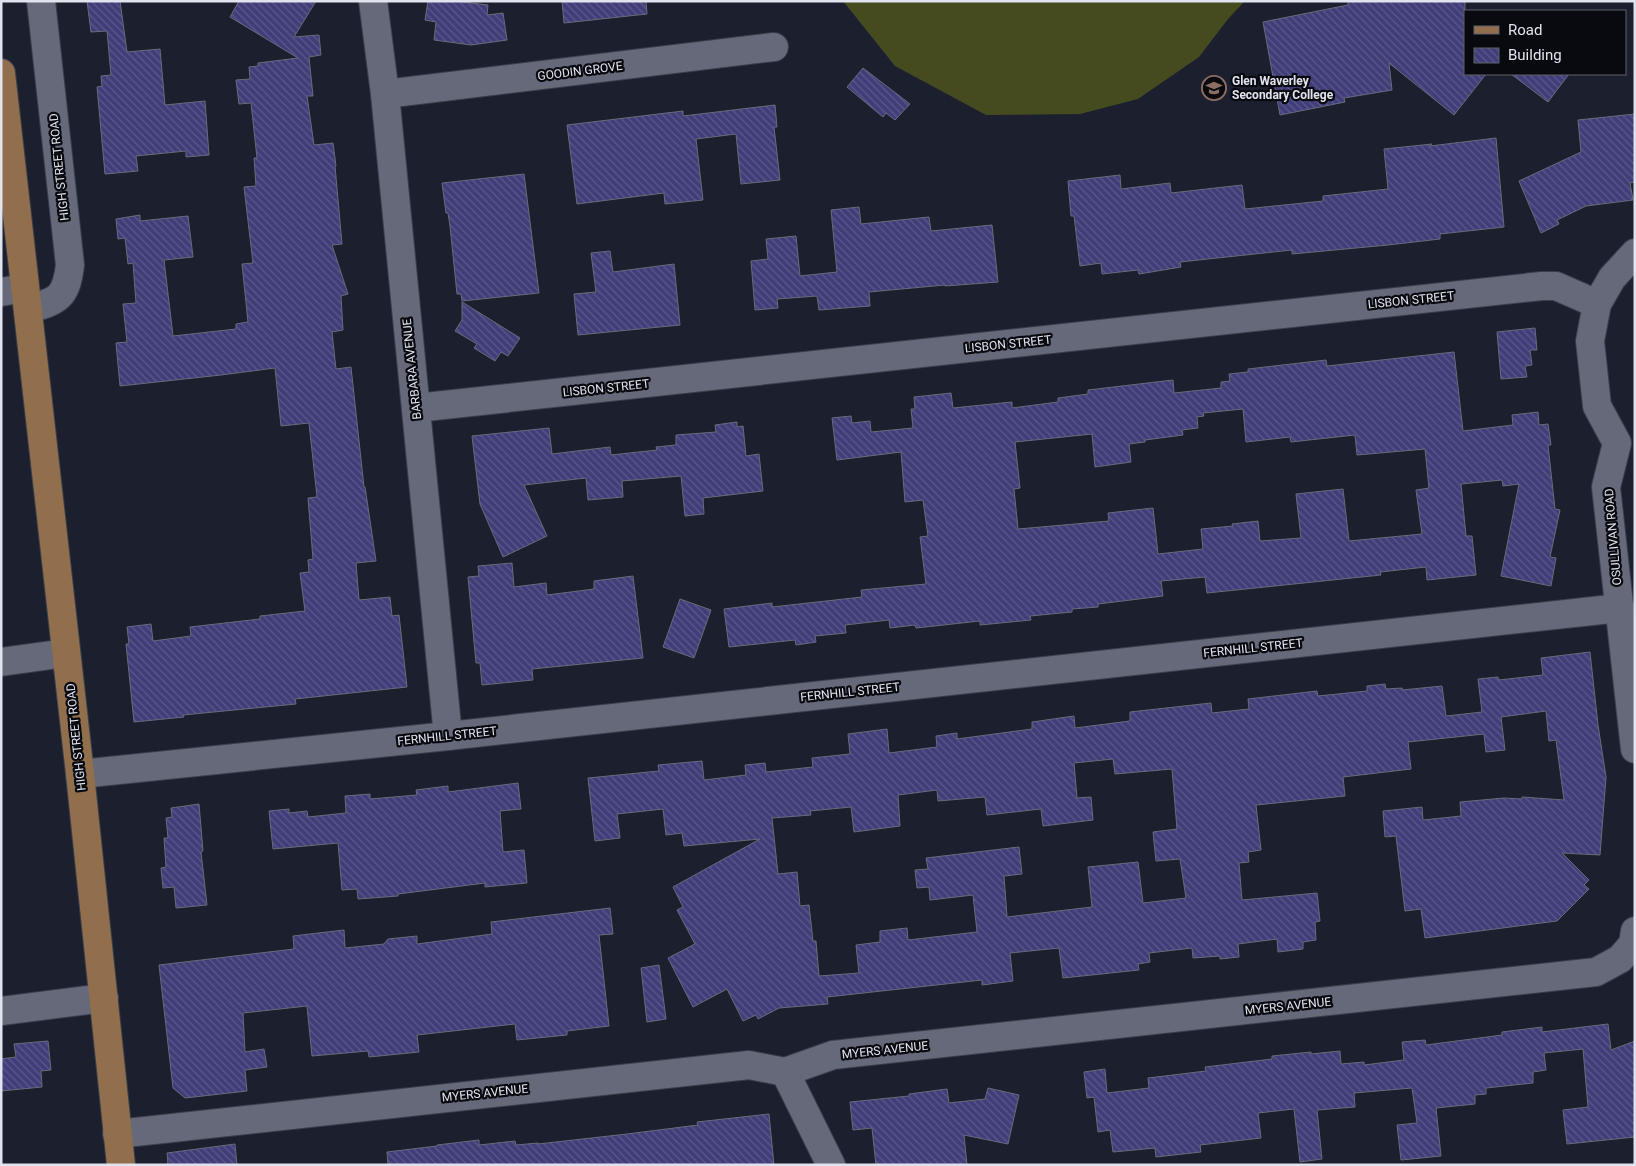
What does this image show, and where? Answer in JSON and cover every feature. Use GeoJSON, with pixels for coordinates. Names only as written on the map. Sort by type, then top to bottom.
{"type":"FeatureCollection","features":[{"type":"Feature","properties":{"kind":"main road","name":"HIGH STREET ROAD"},"geometry":{"type":"LineString","coordinates":[[1,73],[18,296],[66,653],[121,1165]]}},
{"type":"Feature","properties":{"kind":"street","name":"HIGH STREET ROAD"},"geometry":{"type":"LineString","coordinates":[[18,296],[50,304],[62,293],[68,281],[70,265],[40,1]]}},
{"type":"Feature","properties":{"kind":"street","name":"BARBARA AVENUE"},"geometry":{"type":"LineString","coordinates":[[373,1],[385,94],[448,736]]}},
{"type":"Feature","properties":{"kind":"street","name":"GOODIN GROVE"},"geometry":{"type":"LineString","coordinates":[[385,94],[774,48]]}},
{"type":"Feature","properties":{"kind":"street","name":"OSULLIVAN ROAD"},"geometry":{"type":"LineString","coordinates":[[1635,254],[1612,278],[1597,304],[1590,341],[1597,406],[1626,442],[1606,487],[1635,749]]}},
{"type":"Feature","properties":{"kind":"street","name":"LISBON STREET"},"geometry":{"type":"LineString","coordinates":[[416,408],[1542,286],[1556,286],[1597,304]]}},
{"type":"Feature","properties":{"kind":"street","name":"FERNHILL STREET"},"geometry":{"type":"LineString","coordinates":[[80,774],[448,736],[1620,608]]}},
{"type":"Feature","properties":{"kind":"street"},"geometry":{"type":"LineString","coordinates":[[1,662],[66,653]]}},
{"type":"Feature","properties":{"kind":"street","name":"MYERS AVENUE"},"geometry":{"type":"LineString","coordinates":[[117,1134],[749,1064],[785,1072],[833,1055],[1596,972],[1620,959],[1633,944],[1635,931]]}},
{"type":"Feature","properties":{"kind":"street"},"geometry":{"type":"LineString","coordinates":[[1,1011],[104,998]]}},
{"type":"Feature","properties":{"kind":"street"},"geometry":{"type":"LineString","coordinates":[[785,1072],[831,1165]]}},
{"type":"Feature","properties":{"kind":"green space"},"geometry":{"type":"Polygon","coordinates":[[[843,1],[1245,1],[1228,19],[1199,57],[1138,99],[1080,114],[986,115],[895,66],[843,1]]]}},
{"type":"Feature","properties":{"kind":"building"},"geometry":{"type":"Polygon","coordinates":[[[87,1],[120,1],[127,52],[160,49],[165,105],[205,101],[209,155],[186,157],[186,151],[136,156],[138,171],[105,174],[97,87],[102,86],[101,76],[111,75],[107,31],[91,32],[87,1]]]}},
{"type":"Feature","properties":{"kind":"building"},"geometry":{"type":"Polygon","coordinates":[[[239,1],[316,1],[294,37],[319,35],[321,55],[309,57],[313,96],[307,96],[314,145],[333,143],[336,166],[342,244],[332,245],[348,294],[341,296],[343,330],[332,332],[336,369],[351,367],[364,487],[376,561],[356,563],[359,600],[390,597],[392,616],[399,615],[407,687],[295,699],[296,704],[183,715],[184,717],[134,722],[126,644],[129,644],[127,627],[151,624],[153,641],[191,636],[190,627],[260,619],[260,616],[305,611],[300,573],[309,572],[308,560],[313,559],[308,498],[317,497],[309,423],[281,426],[275,368],[120,386],[116,343],[127,342],[123,304],[136,303],[133,263],[128,264],[125,238],[118,239],[116,219],[140,215],[140,221],[188,216],[193,257],[164,260],[173,336],[236,329],[236,324],[248,322],[242,264],[253,263],[244,187],[256,186],[254,158],[257,158],[251,103],[239,104],[236,80],[250,79],[249,67],[258,66],[258,63],[298,58],[230,17],[239,1]]]}},
{"type":"Feature","properties":{"kind":"building"},"geometry":{"type":"Polygon","coordinates":[[[428,1],[454,1],[488,5],[487,15],[503,13],[507,40],[471,45],[434,40],[436,22],[425,20],[428,1]]]}},
{"type":"Feature","properties":{"kind":"building"},"geometry":{"type":"Polygon","coordinates":[[[562,1],[646,1],[647,14],[564,23],[562,1]]]}},
{"type":"Feature","properties":{"kind":"building"},"geometry":{"type":"Polygon","coordinates":[[[1348,1],[1465,1],[1464,75],[1485,75],[1454,115],[1389,63],[1392,90],[1344,98],[1345,102],[1280,115],[1263,22],[1348,5],[1348,1]]]}},
{"type":"Feature","properties":{"kind":"building"},"geometry":{"type":"Polygon","coordinates":[[[863,68],[910,104],[895,120],[886,113],[883,117],[847,87],[863,68]]]}},
{"type":"Feature","properties":{"kind":"building"},"geometry":{"type":"Polygon","coordinates":[[[1512,75],[1568,75],[1548,102],[1512,75]]]}},
{"type":"Feature","properties":{"kind":"building"},"geometry":{"type":"Polygon","coordinates":[[[775,105],[777,127],[774,127],[780,180],[741,184],[736,134],[696,139],[703,200],[665,204],[664,193],[577,204],[567,125],[683,111],[683,116],[775,105]]]}},
{"type":"Feature","properties":{"kind":"building"},"geometry":{"type":"Polygon","coordinates":[[[1635,114],[1635,182],[1630,183],[1633,200],[1586,206],[1557,220],[1559,224],[1541,233],[1519,181],[1581,152],[1578,120],[1635,114]]]}},
{"type":"Feature","properties":{"kind":"building"},"geometry":{"type":"Polygon","coordinates":[[[1496,138],[1504,227],[1440,234],[1440,239],[1388,245],[1292,254],[1292,250],[1180,262],[1181,267],[1139,274],[1138,270],[1102,274],[1101,263],[1080,266],[1074,216],[1071,216],[1068,181],[1120,175],[1121,189],[1170,183],[1171,193],[1242,185],[1245,209],[1323,201],[1323,196],[1388,189],[1384,149],[1432,144],[1430,146],[1496,138]]]}},
{"type":"Feature","properties":{"kind":"building"},"geometry":{"type":"Polygon","coordinates":[[[524,174],[539,293],[462,301],[461,294],[457,294],[450,226],[448,213],[446,213],[442,183],[524,174]]]}},
{"type":"Feature","properties":{"kind":"building"},"geometry":{"type":"Polygon","coordinates":[[[859,207],[861,224],[929,217],[931,231],[992,225],[998,282],[869,292],[870,306],[819,310],[817,296],[777,299],[778,308],[755,310],[751,261],[768,259],[766,239],[796,236],[800,276],[837,272],[831,210],[859,207]]]}},
{"type":"Feature","properties":{"kind":"building"},"geometry":{"type":"Polygon","coordinates":[[[610,251],[613,272],[674,264],[680,325],[578,335],[574,294],[596,292],[591,253],[610,251]]]}},
{"type":"Feature","properties":{"kind":"building"},"geometry":{"type":"Polygon","coordinates":[[[462,302],[520,338],[508,356],[501,352],[495,361],[474,348],[477,344],[455,331],[462,320],[462,302]]]}},
{"type":"Feature","properties":{"kind":"building"},"geometry":{"type":"Polygon","coordinates":[[[1535,328],[1537,350],[1530,350],[1532,365],[1525,366],[1527,377],[1501,379],[1497,332],[1535,328]]]}},
{"type":"Feature","properties":{"kind":"building"},"geometry":{"type":"Polygon","coordinates":[[[1454,352],[1463,431],[1513,425],[1512,415],[1538,412],[1539,425],[1548,424],[1551,445],[1548,445],[1555,509],[1560,510],[1550,557],[1556,558],[1551,586],[1501,576],[1519,484],[1503,486],[1502,480],[1461,484],[1466,536],[1472,536],[1476,575],[1427,580],[1426,567],[1380,572],[1381,575],[1207,593],[1205,577],[1161,581],[1163,596],[1098,604],[1098,607],[1072,609],[1072,612],[1030,616],[1031,620],[980,625],[980,621],[916,628],[915,625],[890,628],[889,620],[845,625],[846,633],[815,636],[816,642],[796,645],[795,640],[729,647],[724,609],[772,603],[772,607],[862,597],[861,590],[926,584],[920,537],[928,536],[923,500],[905,502],[901,452],[837,460],[832,418],[851,416],[852,423],[870,421],[871,432],[913,428],[911,409],[915,409],[914,397],[951,393],[953,408],[1012,402],[1012,408],[1058,402],[1058,398],[1088,394],[1088,390],[1173,380],[1174,393],[1221,388],[1221,382],[1230,381],[1229,374],[1248,372],[1248,369],[1326,360],[1327,366],[1454,352]],[[1243,409],[1203,413],[1204,416],[1197,417],[1198,428],[1182,430],[1183,435],[1129,444],[1131,462],[1095,467],[1092,434],[1015,442],[1020,488],[1014,489],[1018,529],[1109,521],[1108,513],[1153,508],[1158,554],[1203,549],[1201,529],[1258,521],[1260,541],[1301,538],[1296,494],[1343,489],[1349,541],[1422,534],[1416,490],[1429,488],[1425,449],[1357,455],[1355,435],[1291,442],[1290,437],[1246,442],[1243,409]]]}},
{"type":"Feature","properties":{"kind":"building"},"geometry":{"type":"Polygon","coordinates":[[[737,422],[737,427],[743,426],[746,456],[759,454],[763,491],[703,498],[704,514],[685,516],[681,476],[622,481],[623,497],[588,500],[586,478],[524,485],[547,536],[503,557],[480,504],[472,436],[549,428],[552,454],[610,447],[611,455],[657,450],[656,447],[676,445],[676,435],[716,432],[715,425],[737,422]]]}},
{"type":"Feature","properties":{"kind":"building"},"geometry":{"type":"Polygon","coordinates":[[[512,563],[514,587],[546,583],[547,595],[594,589],[594,581],[633,576],[643,658],[532,669],[533,680],[482,685],[480,663],[476,663],[468,577],[479,576],[478,566],[512,563]]]}},
{"type":"Feature","properties":{"kind":"building"},"geometry":{"type":"Polygon","coordinates":[[[680,599],[711,610],[694,658],[663,647],[680,599]]]}},
{"type":"Feature","properties":{"kind":"building"},"geometry":{"type":"Polygon","coordinates":[[[1590,652],[1606,777],[1600,855],[1562,853],[1589,880],[1584,885],[1589,889],[1557,921],[1425,938],[1421,909],[1405,911],[1396,836],[1385,837],[1383,811],[1422,807],[1423,820],[1461,816],[1460,802],[1504,798],[1522,799],[1522,797],[1564,800],[1556,740],[1549,741],[1546,711],[1501,717],[1505,750],[1486,752],[1484,734],[1408,742],[1411,769],[1343,777],[1345,796],[1256,805],[1261,850],[1248,852],[1249,862],[1239,863],[1242,900],[1317,893],[1320,921],[1315,922],[1316,940],[1303,942],[1303,949],[1278,952],[1277,939],[1238,944],[1239,957],[1220,959],[1220,956],[1193,958],[1192,948],[1149,953],[1150,962],[1138,964],[1139,970],[1063,978],[1059,948],[1010,953],[1013,981],[982,985],[982,980],[827,997],[828,1004],[779,1008],[758,1019],[756,1015],[743,1021],[727,989],[693,1007],[668,958],[695,944],[677,910],[683,907],[673,887],[760,839],[684,846],[682,833],[666,835],[663,809],[617,814],[620,838],[595,841],[588,778],[659,771],[658,765],[702,761],[704,780],[746,775],[745,765],[765,763],[766,772],[813,767],[812,758],[850,754],[848,734],[887,729],[889,753],[937,747],[936,736],[957,733],[957,739],[1032,729],[1032,722],[1074,716],[1075,728],[1130,721],[1130,712],[1211,703],[1212,713],[1249,709],[1248,699],[1317,691],[1318,696],[1367,691],[1367,686],[1385,684],[1386,689],[1402,688],[1402,690],[1442,686],[1446,716],[1482,712],[1478,679],[1498,677],[1499,680],[1543,675],[1541,658],[1590,652]],[[1113,759],[1074,763],[1077,798],[1091,797],[1093,820],[1043,826],[1041,809],[987,815],[985,797],[938,801],[937,790],[898,795],[900,826],[854,832],[851,807],[810,811],[811,815],[772,818],[778,874],[797,872],[800,906],[809,905],[813,941],[816,941],[819,976],[859,973],[856,945],[880,942],[880,931],[907,928],[908,940],[977,932],[973,895],[930,900],[929,887],[917,888],[915,870],[928,869],[926,858],[1019,847],[1022,874],[1004,876],[1007,917],[1092,907],[1088,867],[1138,862],[1143,903],[1186,898],[1180,859],[1156,861],[1153,832],[1177,829],[1172,769],[1115,774],[1113,759]]]}},
{"type":"Feature","properties":{"kind":"building"},"geometry":{"type":"Polygon","coordinates":[[[518,783],[521,809],[500,811],[503,852],[524,850],[527,883],[485,887],[485,883],[398,894],[398,896],[358,899],[357,889],[342,890],[338,843],[273,849],[269,811],[289,809],[289,813],[307,811],[308,817],[346,813],[345,796],[370,794],[370,799],[417,795],[416,790],[448,786],[448,792],[518,783]]]}},
{"type":"Feature","properties":{"kind":"building"},"geometry":{"type":"Polygon","coordinates":[[[199,804],[203,851],[201,852],[207,905],[176,908],[174,887],[163,888],[161,868],[166,867],[164,838],[168,838],[166,818],[172,817],[171,808],[199,804]]]}},
{"type":"Feature","properties":{"kind":"building"},"geometry":{"type":"Polygon","coordinates":[[[610,908],[613,934],[599,935],[609,1026],[567,1031],[567,1035],[517,1040],[515,1024],[417,1035],[419,1052],[369,1057],[368,1051],[312,1056],[307,1006],[243,1013],[245,1052],[264,1049],[267,1067],[245,1070],[247,1091],[185,1098],[173,1088],[159,965],[294,949],[293,936],[344,930],[345,948],[384,944],[388,939],[417,936],[417,944],[492,934],[491,922],[610,908]]]}},
{"type":"Feature","properties":{"kind":"building"},"geometry":{"type":"Polygon","coordinates":[[[659,965],[666,1019],[647,1022],[641,968],[659,965]]]}},
{"type":"Feature","properties":{"kind":"building"},"geometry":{"type":"Polygon","coordinates":[[[1608,1024],[1611,1050],[1635,1041],[1635,1137],[1567,1144],[1563,1110],[1588,1107],[1583,1049],[1544,1053],[1546,1070],[1533,1072],[1533,1083],[1486,1088],[1486,1094],[1475,1095],[1475,1104],[1436,1108],[1441,1156],[1401,1160],[1397,1125],[1417,1123],[1412,1088],[1354,1093],[1355,1107],[1317,1110],[1322,1159],[1300,1162],[1294,1109],[1258,1113],[1261,1138],[1200,1145],[1201,1152],[1156,1157],[1155,1148],[1113,1152],[1110,1130],[1098,1132],[1094,1097],[1087,1098],[1084,1072],[1105,1069],[1107,1093],[1149,1088],[1148,1078],[1206,1071],[1205,1067],[1272,1059],[1272,1056],[1340,1051],[1341,1064],[1364,1062],[1364,1065],[1404,1060],[1402,1042],[1425,1040],[1426,1045],[1502,1035],[1502,1032],[1542,1027],[1542,1032],[1608,1024]]]}},
{"type":"Feature","properties":{"kind":"building"},"geometry":{"type":"Polygon","coordinates":[[[48,1041],[51,1070],[41,1071],[42,1087],[1,1091],[1,1059],[16,1057],[14,1044],[48,1041]]]}},
{"type":"Feature","properties":{"kind":"building"},"geometry":{"type":"Polygon","coordinates":[[[988,1088],[1019,1095],[1008,1144],[964,1135],[967,1165],[876,1165],[872,1128],[853,1130],[850,1102],[909,1096],[909,1094],[947,1089],[949,1103],[985,1099],[988,1088]]]}},
{"type":"Feature","properties":{"kind":"building"},"geometry":{"type":"Polygon","coordinates":[[[769,1114],[774,1165],[388,1165],[387,1152],[437,1145],[479,1140],[479,1145],[515,1141],[516,1145],[538,1144],[698,1125],[697,1122],[769,1114]]]}},
{"type":"Feature","properties":{"kind":"building"},"geometry":{"type":"Polygon","coordinates":[[[235,1144],[237,1165],[168,1165],[167,1153],[235,1144]]]}},
{"type":"Feature","properties":{"kind":"place","name":"Glen Waverley Secondary College"},"geometry":{"type":"Point","coordinates":[1214,88]}}]}
